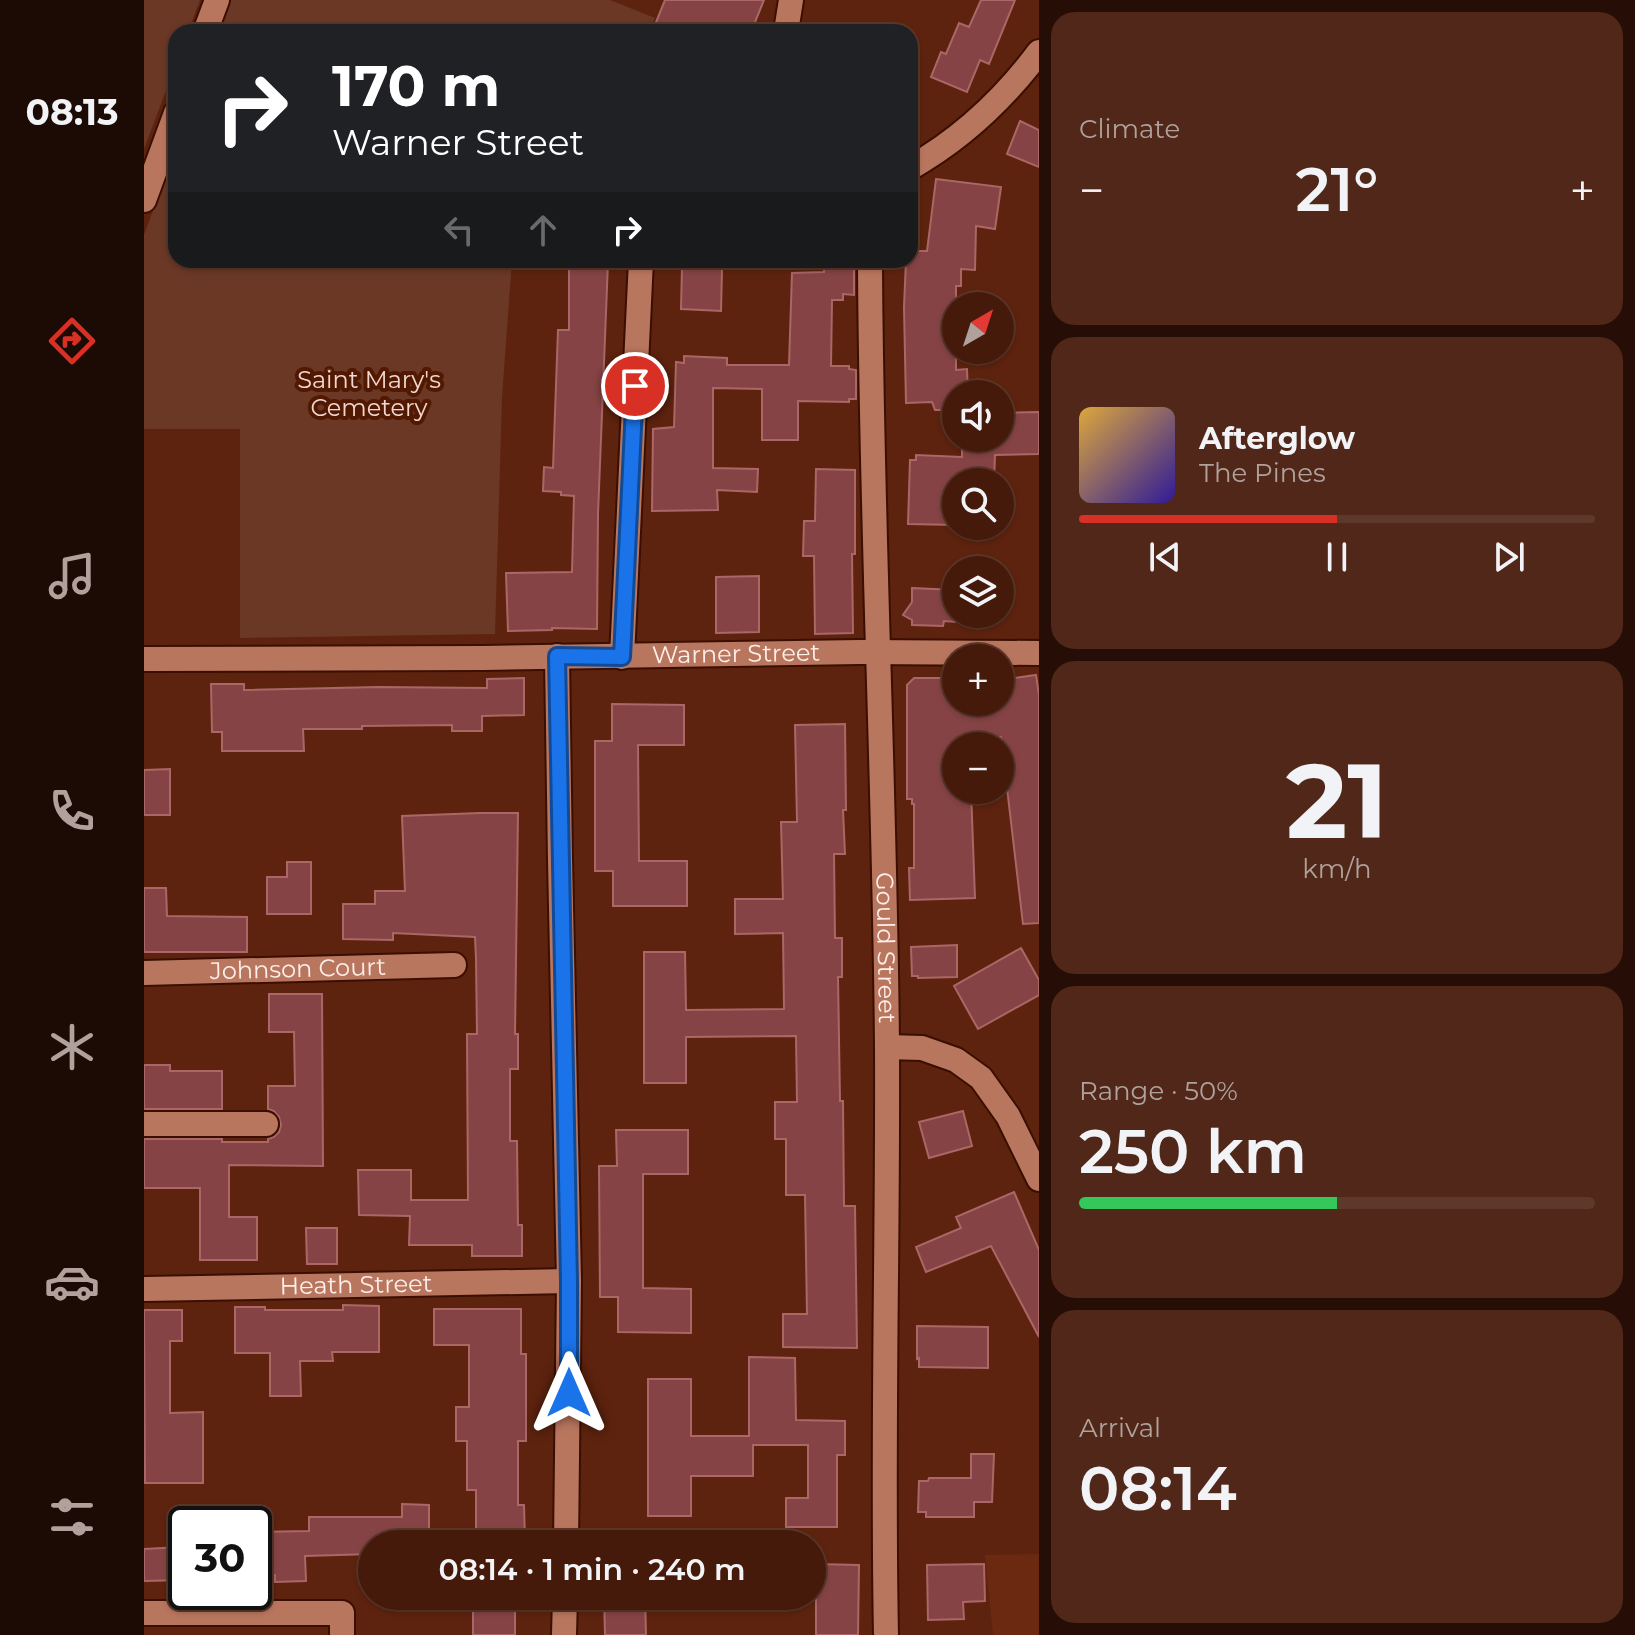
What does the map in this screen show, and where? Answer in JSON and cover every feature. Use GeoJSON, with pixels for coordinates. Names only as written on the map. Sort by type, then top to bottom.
{"type":"FeatureCollection","features":[{"type":"Feature","properties":{"kind":"street"},"geometry":{"type":"LineString","coordinates":[[208,24],[217,0]]}},
{"type":"Feature","properties":{"kind":"street"},"geometry":{"type":"LineString","coordinates":[[787,24],[791,0]]}},
{"type":"Feature","properties":{"kind":"street"},"geometry":{"type":"LineString","coordinates":[[918,163],[965,130],[1010,89],[1039,52]]}},
{"type":"Feature","properties":{"kind":"street"},"geometry":{"type":"LineString","coordinates":[[144,200],[168,135]]}},
{"type":"Feature","properties":{"kind":"street"},"geometry":{"type":"LineString","coordinates":[[622,657],[641,268]]}},
{"type":"Feature","properties":{"kind":"street","name":"Gould Street"},"geometry":{"type":"LineString","coordinates":[[870,268],[887,1047],[886,1635]]}},
{"type":"Feature","properties":{"kind":"street","name":"Warner Street"},"geometry":{"type":"LineString","coordinates":[[144,659],[1039,653]]}},
{"type":"Feature","properties":{"kind":"street"},"geometry":{"type":"LineString","coordinates":[[557,656],[569,1281],[566,1530]]}},
{"type":"Feature","properties":{"kind":"street","name":"Johnson Court"},"geometry":{"type":"LineString","coordinates":[[144,973],[454,965]]}},
{"type":"Feature","properties":{"kind":"street"},"geometry":{"type":"LineString","coordinates":[[887,1047],[922,1048],[956,1060],[981,1078],[1008,1116],[1039,1179]]}},
{"type":"Feature","properties":{"kind":"street"},"geometry":{"type":"LineString","coordinates":[[144,1124],[266,1124]]}},
{"type":"Feature","properties":{"kind":"street","name":"Heath Street"},"geometry":{"type":"LineString","coordinates":[[144,1289],[569,1281]]}},
{"type":"Feature","properties":{"kind":"street"},"geometry":{"type":"LineString","coordinates":[[564,1635],[565,1610]]}},
{"type":"Feature","properties":{"kind":"street"},"geometry":{"type":"LineString","coordinates":[[144,1613],[342,1613],[342,1635]]}},
{"type":"Feature","properties":{"kind":"shaded area"},"geometry":{"type":"Polygon","coordinates":[[[1039,1554],[1039,1635],[993,1635],[985,1555],[1039,1554]]]}},
{"type":"Feature","properties":{"kind":"green space"},"geometry":{"type":"Polygon","coordinates":[[[144,0],[200,0],[191,24],[168,24],[168,85],[144,149],[144,0]]]}},
{"type":"Feature","properties":{"kind":"green space"},"geometry":{"type":"Polygon","coordinates":[[[231,0],[610,0],[655,18],[652,24],[222,24],[231,0]]]}},
{"type":"Feature","properties":{"kind":"green space","name":"Saint Mary's Cemetery"},"geometry":{"type":"Polygon","coordinates":[[[168,170],[168,268],[511,268],[502,397],[495,634],[240,638],[240,429],[144,429],[144,235],[168,170]]]}},
{"type":"Feature","properties":{"kind":"building"},"geometry":{"type":"Polygon","coordinates":[[[665,0],[764,0],[754,24],[655,24],[665,0]]]}},
{"type":"Feature","properties":{"kind":"building"},"geometry":{"type":"Polygon","coordinates":[[[981,0],[1015,0],[989,64],[980,60],[967,92],[931,77],[941,52],[946,54],[959,23],[969,27],[981,0]]]}},
{"type":"Feature","properties":{"kind":"building"},"geometry":{"type":"Polygon","coordinates":[[[1020,121],[1039,130],[1039,167],[1007,154],[1020,121]]]}},
{"type":"Feature","properties":{"kind":"building"},"geometry":{"type":"Polygon","coordinates":[[[936,179],[1001,187],[995,229],[976,226],[975,270],[961,269],[961,286],[956,286],[956,292],[942,292],[942,364],[956,364],[956,370],[967,369],[967,380],[942,380],[942,410],[935,410],[932,402],[906,403],[906,268],[918,268],[918,251],[927,251],[936,179]]]}},
{"type":"Feature","properties":{"kind":"building"},"geometry":{"type":"Polygon","coordinates":[[[569,268],[608,268],[598,514],[597,629],[508,631],[506,573],[572,572],[574,496],[543,491],[544,467],[553,468],[558,330],[569,330],[569,268]]]}},
{"type":"Feature","properties":{"kind":"building"},"geometry":{"type":"Polygon","coordinates":[[[682,268],[722,269],[721,311],[681,309],[682,268]]]}},
{"type":"Feature","properties":{"kind":"building"},"geometry":{"type":"Polygon","coordinates":[[[824,268],[854,268],[854,295],[843,294],[843,300],[832,300],[831,366],[849,366],[849,369],[856,370],[856,399],[849,399],[849,402],[798,401],[798,440],[762,440],[762,389],[713,388],[713,468],[758,469],[757,492],[717,490],[718,510],[652,511],[653,429],[674,427],[676,362],[684,363],[684,356],[727,358],[727,365],[789,365],[792,273],[824,272],[824,268]]]}},
{"type":"Feature","properties":{"kind":"building"},"geometry":{"type":"Polygon","coordinates":[[[1039,412],[1039,454],[995,455],[995,468],[942,468],[942,525],[908,524],[910,460],[916,460],[916,455],[962,457],[962,452],[1014,452],[1014,413],[1039,412]]]}},
{"type":"Feature","properties":{"kind":"building"},"geometry":{"type":"Polygon","coordinates":[[[816,469],[855,470],[853,633],[815,634],[814,556],[803,556],[804,521],[815,521],[816,469]]]}},
{"type":"Feature","properties":{"kind":"building"},"geometry":{"type":"Polygon","coordinates":[[[759,576],[759,632],[716,633],[716,577],[759,576]]]}},
{"type":"Feature","properties":{"kind":"building"},"geometry":{"type":"Polygon","coordinates":[[[912,588],[942,589],[942,626],[912,625],[912,620],[903,615],[912,602],[912,588]]]}},
{"type":"Feature","properties":{"kind":"building"},"geometry":{"type":"Polygon","coordinates":[[[1036,675],[1039,695],[1039,923],[1023,924],[1009,804],[1014,804],[1014,732],[942,732],[942,804],[972,804],[975,898],[910,900],[909,868],[914,868],[914,804],[912,799],[907,799],[907,685],[914,678],[942,678],[942,716],[1014,716],[1014,678],[1036,675]]]}},
{"type":"Feature","properties":{"kind":"building"},"geometry":{"type":"Polygon","coordinates":[[[524,678],[524,715],[482,716],[482,731],[452,731],[452,725],[303,729],[304,751],[222,751],[222,732],[212,732],[211,684],[244,684],[244,690],[487,688],[487,679],[524,678]]]}},
{"type":"Feature","properties":{"kind":"building"},"geometry":{"type":"Polygon","coordinates":[[[612,704],[684,705],[684,745],[638,745],[639,861],[687,861],[687,906],[613,906],[613,871],[595,871],[595,741],[612,741],[612,704]]]}},
{"type":"Feature","properties":{"kind":"building"},"geometry":{"type":"Polygon","coordinates":[[[845,724],[845,854],[834,854],[835,938],[842,938],[842,977],[838,977],[840,1101],[843,1101],[844,1206],[855,1206],[857,1348],[783,1347],[783,1314],[807,1314],[805,1195],[786,1195],[786,1139],[775,1139],[775,1102],[797,1102],[796,1036],[686,1037],[686,1083],[644,1083],[644,952],[685,952],[686,1010],[784,1009],[783,933],[735,934],[735,899],[783,899],[781,822],[797,822],[795,725],[845,724]]]}},
{"type":"Feature","properties":{"kind":"building"},"geometry":{"type":"Polygon","coordinates":[[[170,769],[170,815],[144,815],[144,770],[170,769]]]}},
{"type":"Feature","properties":{"kind":"building"},"geometry":{"type":"Polygon","coordinates":[[[518,813],[515,1034],[518,1034],[518,1069],[510,1069],[510,1141],[517,1141],[518,1225],[522,1225],[522,1256],[472,1256],[472,1245],[409,1245],[410,1216],[359,1215],[358,1170],[411,1170],[411,1200],[468,1200],[467,1034],[477,1034],[475,937],[393,933],[393,940],[343,939],[343,904],[375,904],[375,891],[405,891],[402,816],[518,813]]]}},
{"type":"Feature","properties":{"kind":"building"},"geometry":{"type":"Polygon","coordinates":[[[287,862],[311,862],[311,914],[267,914],[267,877],[287,877],[287,862]]]}},
{"type":"Feature","properties":{"kind":"building"},"geometry":{"type":"Polygon","coordinates":[[[144,888],[166,888],[167,916],[247,917],[247,952],[144,952],[144,888]]]}},
{"type":"Feature","properties":{"kind":"building"},"geometry":{"type":"Polygon","coordinates":[[[957,945],[957,977],[912,976],[911,947],[957,945]]]}},
{"type":"Feature","properties":{"kind":"building"},"geometry":{"type":"Polygon","coordinates":[[[1021,948],[1039,980],[1039,995],[978,1029],[954,986],[1021,948]]]}},
{"type":"Feature","properties":{"kind":"building"},"geometry":{"type":"Polygon","coordinates":[[[269,994],[322,994],[323,1166],[229,1165],[229,1217],[257,1217],[257,1260],[200,1260],[200,1188],[144,1188],[144,1139],[268,1142],[279,1132],[279,1117],[268,1109],[268,1086],[295,1086],[294,1032],[269,1032],[269,994]]]}},
{"type":"Feature","properties":{"kind":"building"},"geometry":{"type":"Polygon","coordinates":[[[144,1065],[170,1065],[170,1071],[222,1071],[222,1109],[144,1109],[144,1065]]]}},
{"type":"Feature","properties":{"kind":"building"},"geometry":{"type":"Polygon","coordinates":[[[963,1111],[972,1146],[929,1158],[919,1122],[963,1111]]]}},
{"type":"Feature","properties":{"kind":"building"},"geometry":{"type":"Polygon","coordinates":[[[616,1130],[688,1130],[688,1174],[643,1174],[643,1288],[691,1289],[691,1333],[618,1332],[618,1297],[600,1297],[599,1166],[617,1166],[616,1130]]]}},
{"type":"Feature","properties":{"kind":"building"},"geometry":{"type":"Polygon","coordinates":[[[1014,1192],[1039,1250],[1039,1337],[991,1246],[926,1272],[916,1247],[961,1228],[956,1217],[1014,1192]]]}},
{"type":"Feature","properties":{"kind":"building"},"geometry":{"type":"Polygon","coordinates":[[[306,1228],[337,1228],[337,1264],[307,1264],[306,1228]]]}},
{"type":"Feature","properties":{"kind":"building"},"geometry":{"type":"Polygon","coordinates":[[[343,1305],[379,1306],[379,1352],[332,1352],[333,1361],[300,1361],[301,1396],[270,1396],[270,1353],[235,1353],[235,1307],[343,1310],[343,1305]]]}},
{"type":"Feature","properties":{"kind":"building"},"geometry":{"type":"Polygon","coordinates":[[[434,1309],[521,1309],[521,1354],[526,1354],[526,1441],[518,1441],[518,1505],[524,1505],[525,1530],[476,1530],[476,1490],[467,1490],[467,1441],[456,1441],[456,1407],[469,1407],[469,1345],[434,1345],[434,1309]]]}},
{"type":"Feature","properties":{"kind":"building"},"geometry":{"type":"Polygon","coordinates":[[[144,1310],[182,1310],[182,1341],[170,1341],[170,1413],[203,1412],[203,1483],[145,1483],[144,1310]]]}},
{"type":"Feature","properties":{"kind":"building"},"geometry":{"type":"Polygon","coordinates":[[[917,1326],[988,1327],[988,1368],[919,1367],[917,1326]]]}},
{"type":"Feature","properties":{"kind":"building"},"geometry":{"type":"Polygon","coordinates":[[[749,1357],[795,1358],[796,1420],[845,1421],[845,1455],[837,1455],[837,1527],[786,1527],[786,1498],[808,1498],[808,1445],[753,1445],[753,1476],[691,1476],[691,1516],[648,1516],[648,1379],[691,1379],[691,1436],[749,1436],[749,1357]]]}},
{"type":"Feature","properties":{"kind":"building"},"geometry":{"type":"Polygon","coordinates":[[[971,1454],[994,1454],[992,1502],[974,1502],[974,1517],[926,1517],[926,1512],[918,1512],[919,1481],[928,1481],[929,1478],[971,1478],[971,1454]]]}},
{"type":"Feature","properties":{"kind":"building"},"geometry":{"type":"Polygon","coordinates":[[[402,1504],[429,1505],[429,1530],[358,1530],[358,1554],[305,1556],[306,1581],[275,1582],[275,1575],[272,1575],[272,1532],[309,1531],[309,1517],[402,1517],[402,1504]]]}},
{"type":"Feature","properties":{"kind":"building"},"geometry":{"type":"Polygon","coordinates":[[[168,1548],[168,1580],[144,1581],[144,1549],[168,1548]]]}},
{"type":"Feature","properties":{"kind":"building"},"geometry":{"type":"Polygon","coordinates":[[[826,1564],[859,1565],[858,1635],[816,1635],[816,1610],[826,1610],[826,1564]]]}},
{"type":"Feature","properties":{"kind":"building"},"geometry":{"type":"Polygon","coordinates":[[[984,1564],[985,1601],[963,1602],[964,1619],[928,1620],[927,1565],[984,1564]]]}},
{"type":"Feature","properties":{"kind":"building"},"geometry":{"type":"Polygon","coordinates":[[[473,1610],[515,1610],[515,1635],[473,1635],[473,1610]]]}},
{"type":"Feature","properties":{"kind":"building"},"geometry":{"type":"Polygon","coordinates":[[[604,1610],[645,1610],[646,1635],[605,1635],[604,1610]]]}},
{"type":"Feature","properties":{"kind":"route"},"geometry":{"type":"LineString","coordinates":[[569,1393],[557,656],[622,657],[635,386]]}}]}
